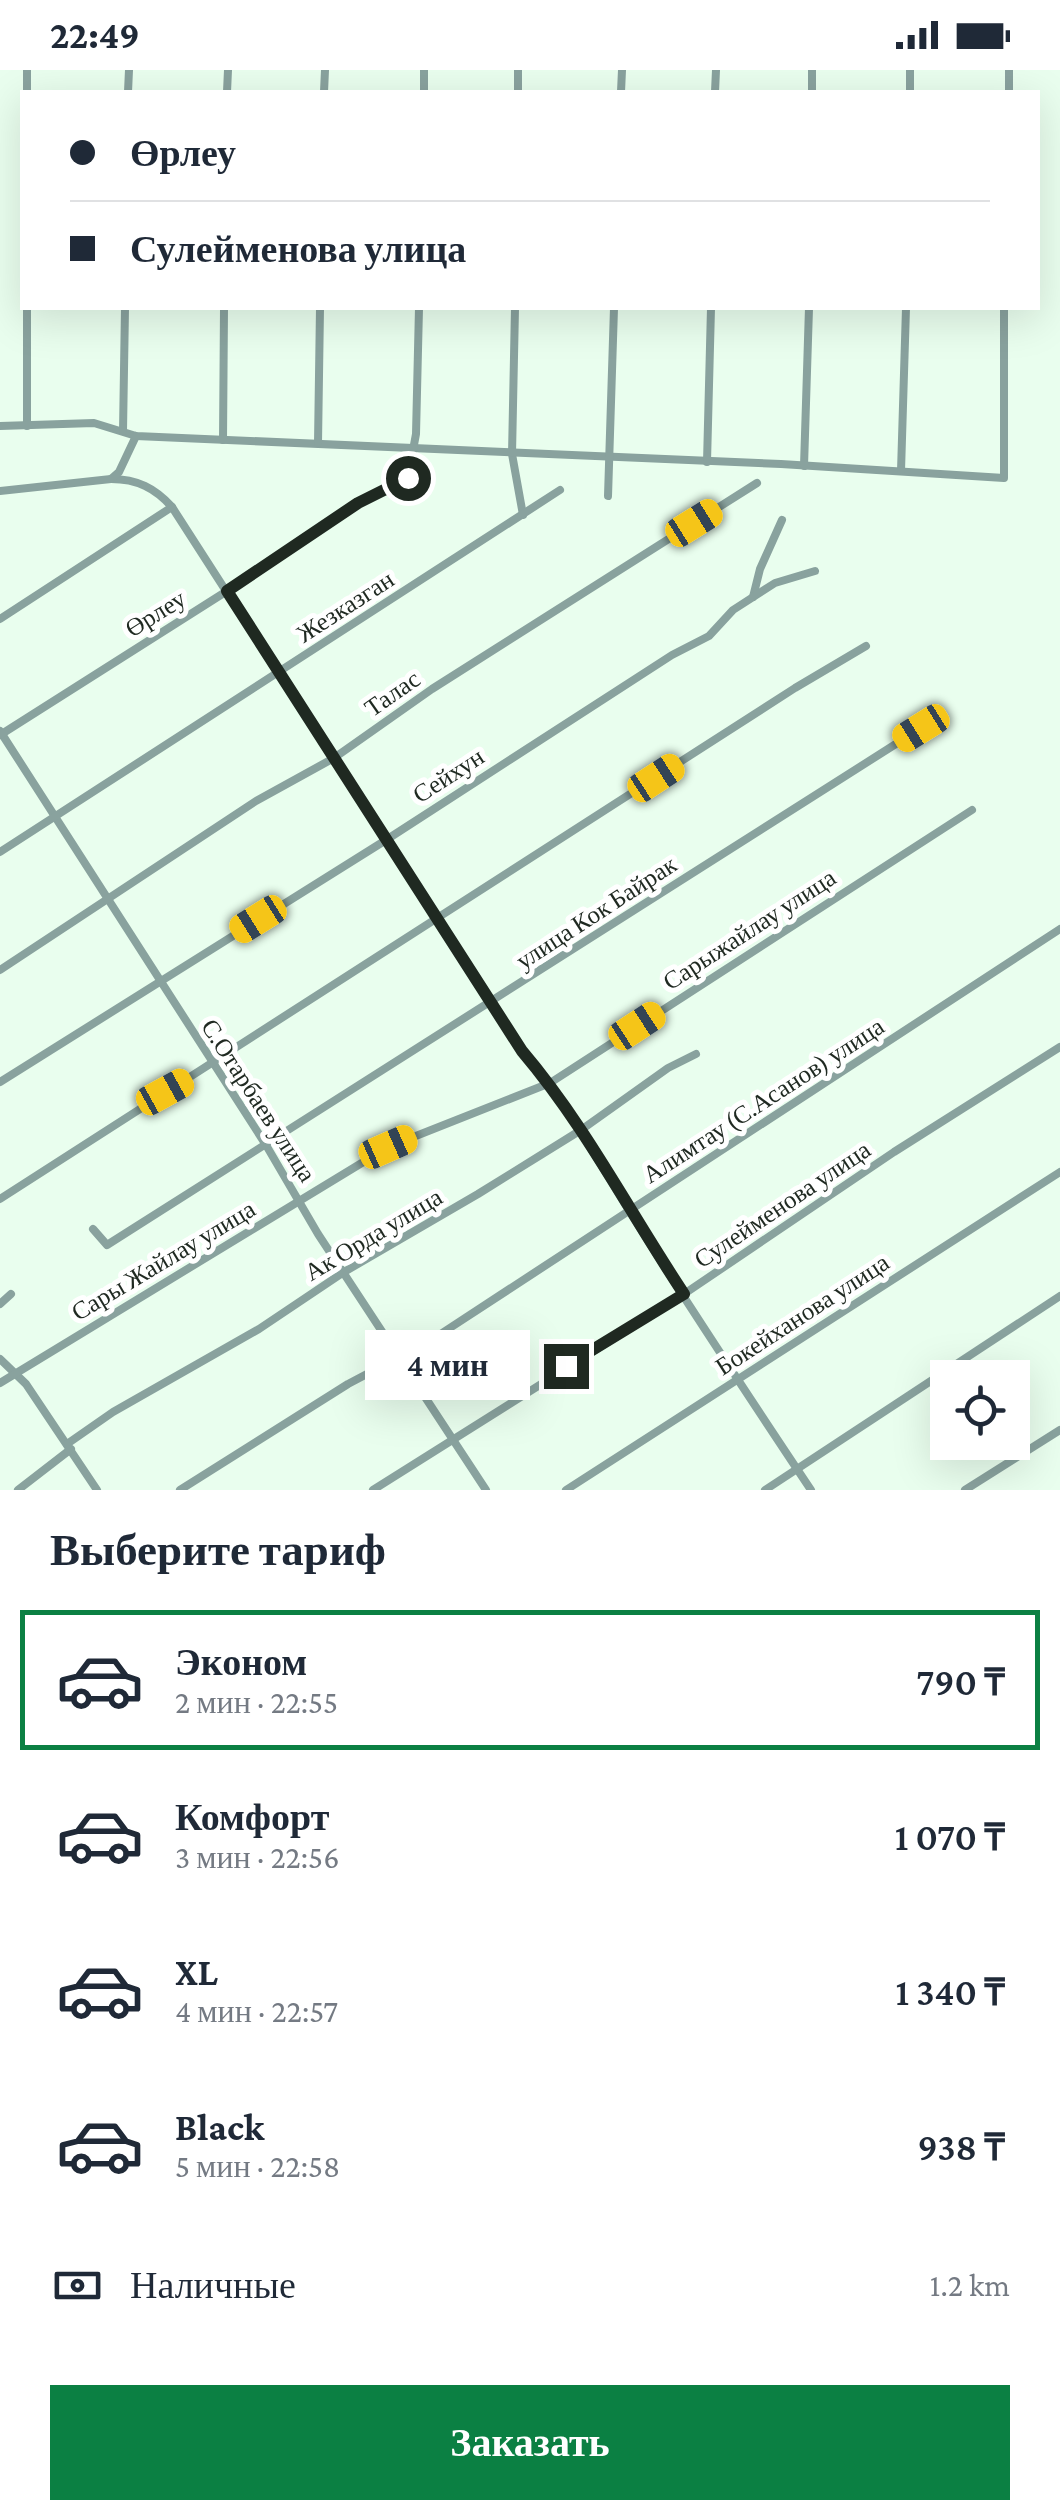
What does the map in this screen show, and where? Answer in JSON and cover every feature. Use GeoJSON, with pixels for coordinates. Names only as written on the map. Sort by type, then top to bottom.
{"type":"FeatureCollection","features":[{"type":"Feature","properties":{"kind":"street"},"geometry":{"type":"LineString","coordinates":[[27,310],[27,426]]}},
{"type":"Feature","properties":{"kind":"street"},"geometry":{"type":"LineString","coordinates":[[123,432],[125,310]]}},
{"type":"Feature","properties":{"kind":"street"},"geometry":{"type":"LineString","coordinates":[[222,440],[224,310]]}},
{"type":"Feature","properties":{"kind":"street"},"geometry":{"type":"LineString","coordinates":[[318,444],[320,310]]}},
{"type":"Feature","properties":{"kind":"street"},"geometry":{"type":"LineString","coordinates":[[412,449],[416,434],[419,310]]}},
{"type":"Feature","properties":{"kind":"street"},"geometry":{"type":"LineString","coordinates":[[516,310],[512,454],[523,515]]}},
{"type":"Feature","properties":{"kind":"street"},"geometry":{"type":"LineString","coordinates":[[608,496],[614,310]]}},
{"type":"Feature","properties":{"kind":"street"},"geometry":{"type":"LineString","coordinates":[[708,462],[711,310]]}},
{"type":"Feature","properties":{"kind":"street"},"geometry":{"type":"LineString","coordinates":[[804,466],[809,310]]}},
{"type":"Feature","properties":{"kind":"street"},"geometry":{"type":"LineString","coordinates":[[902,471],[906,310]]}},
{"type":"Feature","properties":{"kind":"street"},"geometry":{"type":"LineString","coordinates":[[0,426],[94,423],[136,436],[1004,478],[1004,310]]}},
{"type":"Feature","properties":{"kind":"street"},"geometry":{"type":"LineString","coordinates":[[110,479],[119,472],[136,436]]}},
{"type":"Feature","properties":{"kind":"street","name":"Өрлеу"},"geometry":{"type":"LineString","coordinates":[[1,733],[227,591],[358,503],[403,482],[408,478],[412,449]]}},
{"type":"Feature","properties":{"kind":"street"},"geometry":{"type":"LineString","coordinates":[[0,491],[125,479],[149,487],[172,507],[522,1051],[581,1130],[740,1379],[764,1424],[811,1490]]}},
{"type":"Feature","properties":{"kind":"street","name":"Талас"},"geometry":{"type":"LineString","coordinates":[[0,970],[256,801],[334,758],[432,689],[756,484]]}},
{"type":"Feature","properties":{"kind":"street","name":"Жезказган"},"geometry":{"type":"LineString","coordinates":[[0,852],[560,490]]}},
{"type":"Feature","properties":{"kind":"street"},"geometry":{"type":"LineString","coordinates":[[0,619],[172,507]]}},
{"type":"Feature","properties":{"kind":"street"},"geometry":{"type":"LineString","coordinates":[[754,597],[760,569],[782,520]]}},
{"type":"Feature","properties":{"kind":"street","name":"Сейхун"},"geometry":{"type":"LineString","coordinates":[[0,1082],[672,655],[708,636],[734,610],[774,584],[815,571]]}},
{"type":"Feature","properties":{"kind":"street"},"geometry":{"type":"LineString","coordinates":[[0,1199],[866,646]]}},
{"type":"Feature","properties":{"kind":"street","name":"улица Кок Байрак"},"geometry":{"type":"LineString","coordinates":[[93,1228],[107,1245],[921,728]]}},
{"type":"Feature","properties":{"kind":"street","name":"С.Отарбаев улица"},"geometry":{"type":"LineString","coordinates":[[1,733],[486,1490]]}},
{"type":"Feature","properties":{"kind":"street","name":"Сарыжайлау улица"},"geometry":{"type":"LineString","coordinates":[[347,1171],[418,1133],[550,1084],[972,810]]}},
{"type":"Feature","properties":{"kind":"street","name":"Алимтау (С.Асанов) улица"},"geometry":{"type":"LineString","coordinates":[[180,1490],[348,1384],[400,1358],[1060,929]]}},
{"type":"Feature","properties":{"kind":"street","name":"Сулейменова улица"},"geometry":{"type":"LineString","coordinates":[[374,1490],[596,1346],[684,1294],[894,1152],[1060,1047]]}},
{"type":"Feature","properties":{"kind":"street","name":"Ак Орда улица"},"geometry":{"type":"LineString","coordinates":[[18,1490],[113,1412],[259,1329],[344,1272],[581,1130],[668,1068],[696,1054]]}},
{"type":"Feature","properties":{"kind":"street","name":"Сары Жайлау улица"},"geometry":{"type":"LineString","coordinates":[[0,1383],[347,1171]]}},
{"type":"Feature","properties":{"kind":"street","name":"Бокейханова улица"},"geometry":{"type":"LineString","coordinates":[[566,1490],[1060,1172]]}},
{"type":"Feature","properties":{"kind":"street"},"geometry":{"type":"LineString","coordinates":[[0,1304],[12,1294]]}},
{"type":"Feature","properties":{"kind":"street"},"geometry":{"type":"LineString","coordinates":[[765,1490],[1060,1296]]}},
{"type":"Feature","properties":{"kind":"street"},"geometry":{"type":"LineString","coordinates":[[0,1359],[18,1373],[98,1490]]}},
{"type":"Feature","properties":{"kind":"street"},"geometry":{"type":"LineString","coordinates":[[964,1490],[1060,1430]]}},
{"type":"Feature","properties":{"kind":"route"},"geometry":{"type":"LineString","coordinates":[[408,478],[358,503],[227,591],[522,1051],[567,1106],[684,1294],[566,1366]]}}]}
